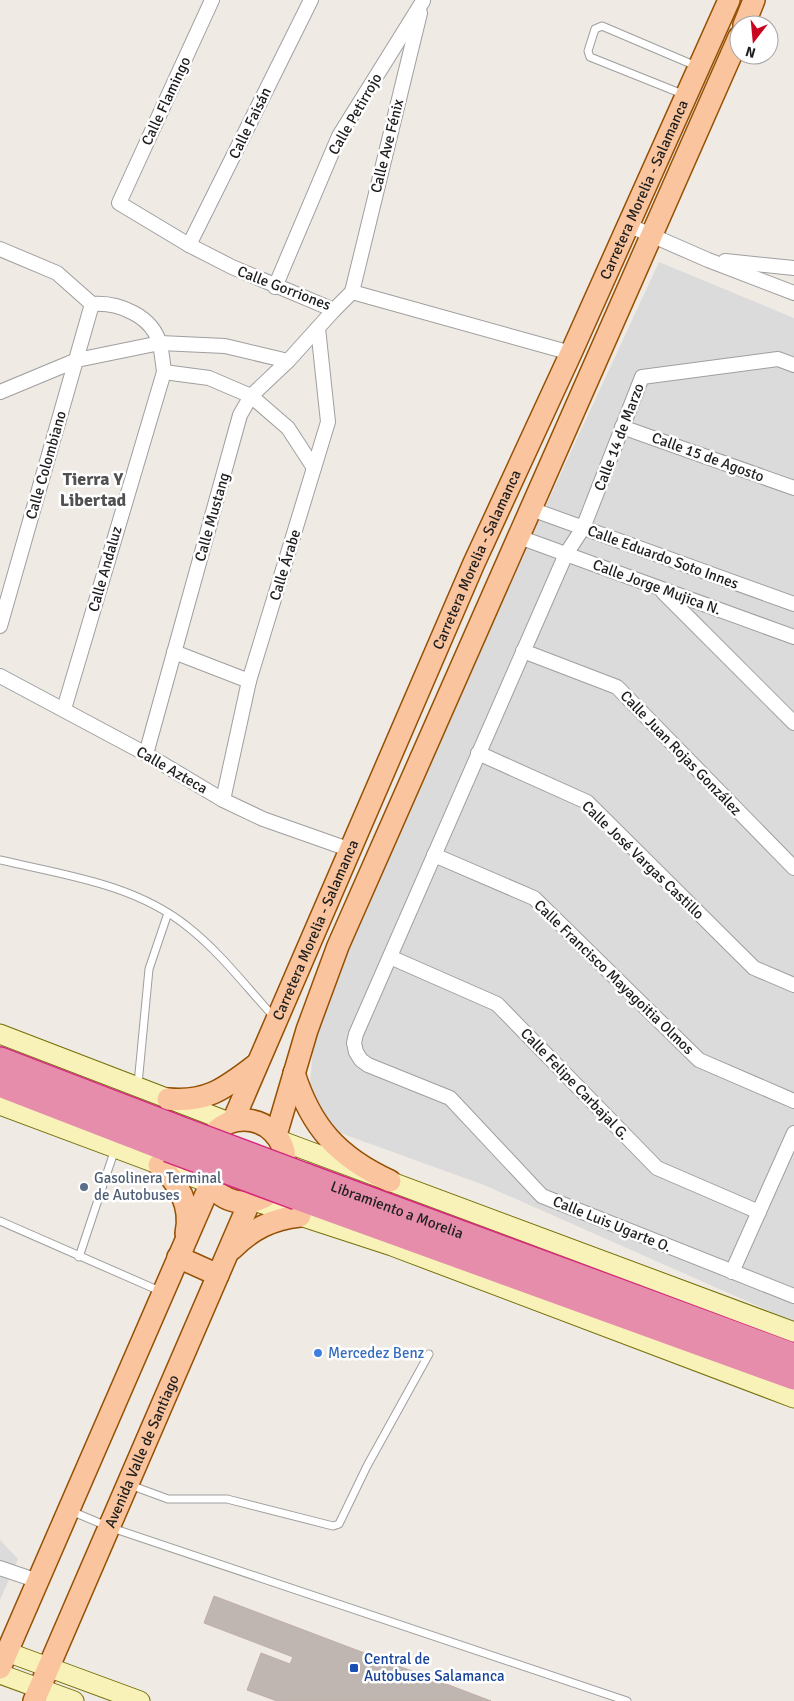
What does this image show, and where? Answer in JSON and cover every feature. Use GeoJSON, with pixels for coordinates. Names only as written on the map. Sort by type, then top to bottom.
{"type":"FeatureCollection","features":[{"type":"Feature","properties":{"kind":"highway","name":"Libramiento a Morelia"},"geometry":{"type":"LineString","coordinates":[[0,1060],[168,1147]]}},
{"type":"Feature","properties":{"kind":"highway","name":"Libramiento a Morelia"},"geometry":{"type":"LineString","coordinates":[[0,1084],[794,1377]]}},
{"type":"Feature","properties":{"kind":"highway","name":"Libramiento a Morelia"},"geometry":{"type":"LineString","coordinates":[[301,1196],[794,1356]]}},
{"type":"Feature","properties":{"kind":"main road","name":"Carretera Morelia - Salamanca"},"geometry":{"type":"LineString","coordinates":[[231,1122],[259,1062],[474,563],[571,353],[728,0]]}},
{"type":"Feature","properties":{"kind":"main road"},"geometry":{"type":"LineString","coordinates":[[748,15],[754,0]]}},
{"type":"Feature","properties":{"kind":"main road","name":"Carretera Morelia - Salamanca"},"geometry":{"type":"LineString","coordinates":[[278,1137],[294,1073],[318,996],[338,946],[729,60]]}},
{"type":"Feature","properties":{"kind":"main road"},"geometry":{"type":"LineString","coordinates":[[474,563],[496,537],[531,509]]}},
{"type":"Feature","properties":{"kind":"main road"},"geometry":{"type":"LineString","coordinates":[[0,1034],[231,1122],[254,1121],[269,1128],[278,1137],[390,1181],[794,1332]]}},
{"type":"Feature","properties":{"kind":"main road"},"geometry":{"type":"LineString","coordinates":[[168,1099],[197,1099],[210,1095],[223,1089],[259,1062]]}},
{"type":"Feature","properties":{"kind":"main road"},"geometry":{"type":"LineString","coordinates":[[294,1073],[301,1097],[313,1119],[328,1139],[346,1156],[367,1170],[390,1181]]}},
{"type":"Feature","properties":{"kind":"main road"},"geometry":{"type":"LineString","coordinates":[[0,1105],[115,1148],[168,1147],[228,1198],[252,1201],[301,1196],[392,1246],[794,1398]]}},
{"type":"Feature","properties":{"kind":"main road"},"geometry":{"type":"LineString","coordinates":[[140,1701],[48,1668],[3,1660],[210,1184],[202,1160],[206,1144],[216,1131],[231,1122]]}},
{"type":"Feature","properties":{"kind":"main road"},"geometry":{"type":"LineString","coordinates":[[252,1201],[273,1189],[282,1176],[285,1162],[278,1137]]}},
{"type":"Feature","properties":{"kind":"main road"},"geometry":{"type":"LineString","coordinates":[[168,1147],[179,1187],[185,1200],[187,1222],[181,1250]]}},
{"type":"Feature","properties":{"kind":"main road"},"geometry":{"type":"LineString","coordinates":[[181,1250],[221,1268],[238,1243],[256,1229],[285,1217],[301,1196]]}},
{"type":"Feature","properties":{"kind":"main road","name":"Avenida Valle de Santiago"},"geometry":{"type":"LineString","coordinates":[[37,1695],[221,1268],[252,1201]]}},
{"type":"Feature","properties":{"kind":"main road"},"geometry":{"type":"LineString","coordinates":[[0,1674],[37,1695],[74,1701]]}},
{"type":"Feature","properties":{"kind":"street","name":"Calle Flamingo"},"geometry":{"type":"LineString","coordinates":[[119,203],[212,0]]}},
{"type":"Feature","properties":{"kind":"street","name":"Calle Faisán"},"geometry":{"type":"LineString","coordinates":[[189,245],[311,0]]}},
{"type":"Feature","properties":{"kind":"street","name":"Calle Petirrojo"},"geometry":{"type":"LineString","coordinates":[[275,287],[339,136],[423,1]]}},
{"type":"Feature","properties":{"kind":"street","name":"Calle Ave Fénix"},"geometry":{"type":"LineString","coordinates":[[352,292],[423,1]]}},
{"type":"Feature","properties":{"kind":"street","name":"Calle Gorriones"},"geometry":{"type":"LineString","coordinates":[[119,203],[189,245],[275,287],[334,310],[352,292],[571,353]]}},
{"type":"Feature","properties":{"kind":"street"},"geometry":{"type":"LineString","coordinates":[[628,225],[708,260],[794,293]]}},
{"type":"Feature","properties":{"kind":"street"},"geometry":{"type":"LineString","coordinates":[[0,248],[14,257],[57,273],[92,304],[126,308],[147,322],[160,343],[164,372],[209,378],[251,396],[288,428],[314,468]]}},
{"type":"Feature","properties":{"kind":"street"},"geometry":{"type":"LineString","coordinates":[[708,260],[794,268]]}},
{"type":"Feature","properties":{"kind":"street","name":"Calle Colombiano"},"geometry":{"type":"LineString","coordinates":[[0,626],[92,304]]}},
{"type":"Feature","properties":{"kind":"street","name":"Calle Mustang"},"geometry":{"type":"LineString","coordinates":[[146,754],[240,415],[251,396],[288,361],[334,310]]}},
{"type":"Feature","properties":{"kind":"street","name":"Calle Árabe"},"geometry":{"type":"LineString","coordinates":[[223,800],[249,681],[328,422],[318,328]]}},
{"type":"Feature","properties":{"kind":"street"},"geometry":{"type":"LineString","coordinates":[[0,392],[76,360],[160,343],[225,346],[288,361]]}},
{"type":"Feature","properties":{"kind":"street","name":"Calle 14 de Marzo"},"geometry":{"type":"LineString","coordinates":[[356,1052],[356,1034],[566,554],[583,528],[642,377],[778,359],[794,365]]}},
{"type":"Feature","properties":{"kind":"street","name":"Calle Andaluz"},"geometry":{"type":"LineString","coordinates":[[64,709],[164,372]]}},
{"type":"Feature","properties":{"kind":"street","name":"Calle 15 de Agosto"},"geometry":{"type":"LineString","coordinates":[[622,427],[794,488]]}},
{"type":"Feature","properties":{"kind":"street","name":"Calle Eduardo Soto Innes"},"geometry":{"type":"LineString","coordinates":[[531,509],[794,604]]}},
{"type":"Feature","properties":{"kind":"street","name":"Calle Jorge Mujica N."},"geometry":{"type":"LineString","coordinates":[[519,537],[794,637]]}},
{"type":"Feature","properties":{"kind":"street"},"geometry":{"type":"LineString","coordinates":[[659,588],[794,723]]}},
{"type":"Feature","properties":{"kind":"street","name":"Calle Juan Rojas González"},"geometry":{"type":"LineString","coordinates":[[523,651],[617,687],[794,868]]}},
{"type":"Feature","properties":{"kind":"street"},"geometry":{"type":"LineString","coordinates":[[174,652],[249,681]]}},
{"type":"Feature","properties":{"kind":"street","name":"Calle Azteca"},"geometry":{"type":"LineString","coordinates":[[0,676],[146,754],[223,800],[263,819],[350,850]]}},
{"type":"Feature","properties":{"kind":"street","name":"Calle José Vargas Castillo"},"geometry":{"type":"LineString","coordinates":[[478,753],[587,802],[754,968],[794,985]]}},
{"type":"Feature","properties":{"kind":"street","name":"Calle Francisco Mayagoitia Olmos"},"geometry":{"type":"LineString","coordinates":[[434,855],[534,898],[699,1060],[794,1101]]}},
{"type":"Feature","properties":{"kind":"street","name":"Calle Felipe Carbajal G."},"geometry":{"type":"LineString","coordinates":[[390,957],[497,1004],[657,1168],[759,1212]]}},
{"type":"Feature","properties":{"kind":"street","name":"Calle Luis Ugarte O."},"geometry":{"type":"LineString","coordinates":[[356,1052],[368,1065],[450,1098],[542,1196],[794,1296]]}},
{"type":"Feature","properties":{"kind":"street"},"geometry":{"type":"LineString","coordinates":[[732,1272],[794,1133]]}},
{"type":"Feature","properties":{"kind":"street"},"geometry":{"type":"LineString","coordinates":[[0,1568],[38,1582]]}},
{"type":"Feature","properties":{"kind":"lane"},"geometry":{"type":"LineString","coordinates":[[686,95],[590,57],[588,51],[595,29],[602,26],[699,67]]}},
{"type":"Feature","properties":{"kind":"lane"},"geometry":{"type":"LineString","coordinates":[[0,860],[102,883],[154,904],[189,927],[277,1020]]}},
{"type":"Feature","properties":{"kind":"lane"},"geometry":{"type":"LineString","coordinates":[[138,1087],[149,969],[168,913]]}},
{"type":"Feature","properties":{"kind":"lane"},"geometry":{"type":"LineString","coordinates":[[79,1257],[115,1148]]}},
{"type":"Feature","properties":{"kind":"lane"},"geometry":{"type":"LineString","coordinates":[[0,1221],[163,1292]]}},
{"type":"Feature","properties":{"kind":"lane"},"geometry":{"type":"LineString","coordinates":[[128,1484],[168,1499],[186,1501],[214,1498],[227,1499],[333,1526],[339,1524],[371,1458],[429,1354]]}},
{"type":"Feature","properties":{"kind":"lane"},"geometry":{"type":"LineString","coordinates":[[68,1510],[109,1527],[626,1701]]}},
{"type":"Feature","properties":{"kind":"shaded area"},"geometry":{"type":"Polygon","coordinates":[[[659,262],[794,318],[794,1322],[484,1185],[307,1121],[317,999],[659,262]]]}},
{"type":"Feature","properties":{"kind":"shaded area"},"geometry":{"type":"Polygon","coordinates":[[[0,1540],[18,1559],[0,1600],[0,1540]]]}},
{"type":"Feature","properties":{"kind":"building"},"geometry":{"type":"Polygon","coordinates":[[[214,1596],[491,1701],[277,1701],[247,1690],[261,1653],[290,1664],[293,1657],[204,1623],[214,1596]]]}},
{"type":"Feature","properties":{"kind":"place","name":"Gasolinera Terminal de Autobuses"},"geometry":{"type":"Point","coordinates":[84,1187]}},
{"type":"Feature","properties":{"kind":"place","name":"Mercedez Benz"},"geometry":{"type":"Point","coordinates":[318,1353]}},
{"type":"Feature","properties":{"kind":"place","name":"Central de Autobuses Salamanca"},"geometry":{"type":"Point","coordinates":[354,1668]}},
{"type":"Feature","properties":{"kind":"district","name":"Tierra Y Libertad"},"geometry":{"type":"Point","coordinates":[93,489]}}]}
